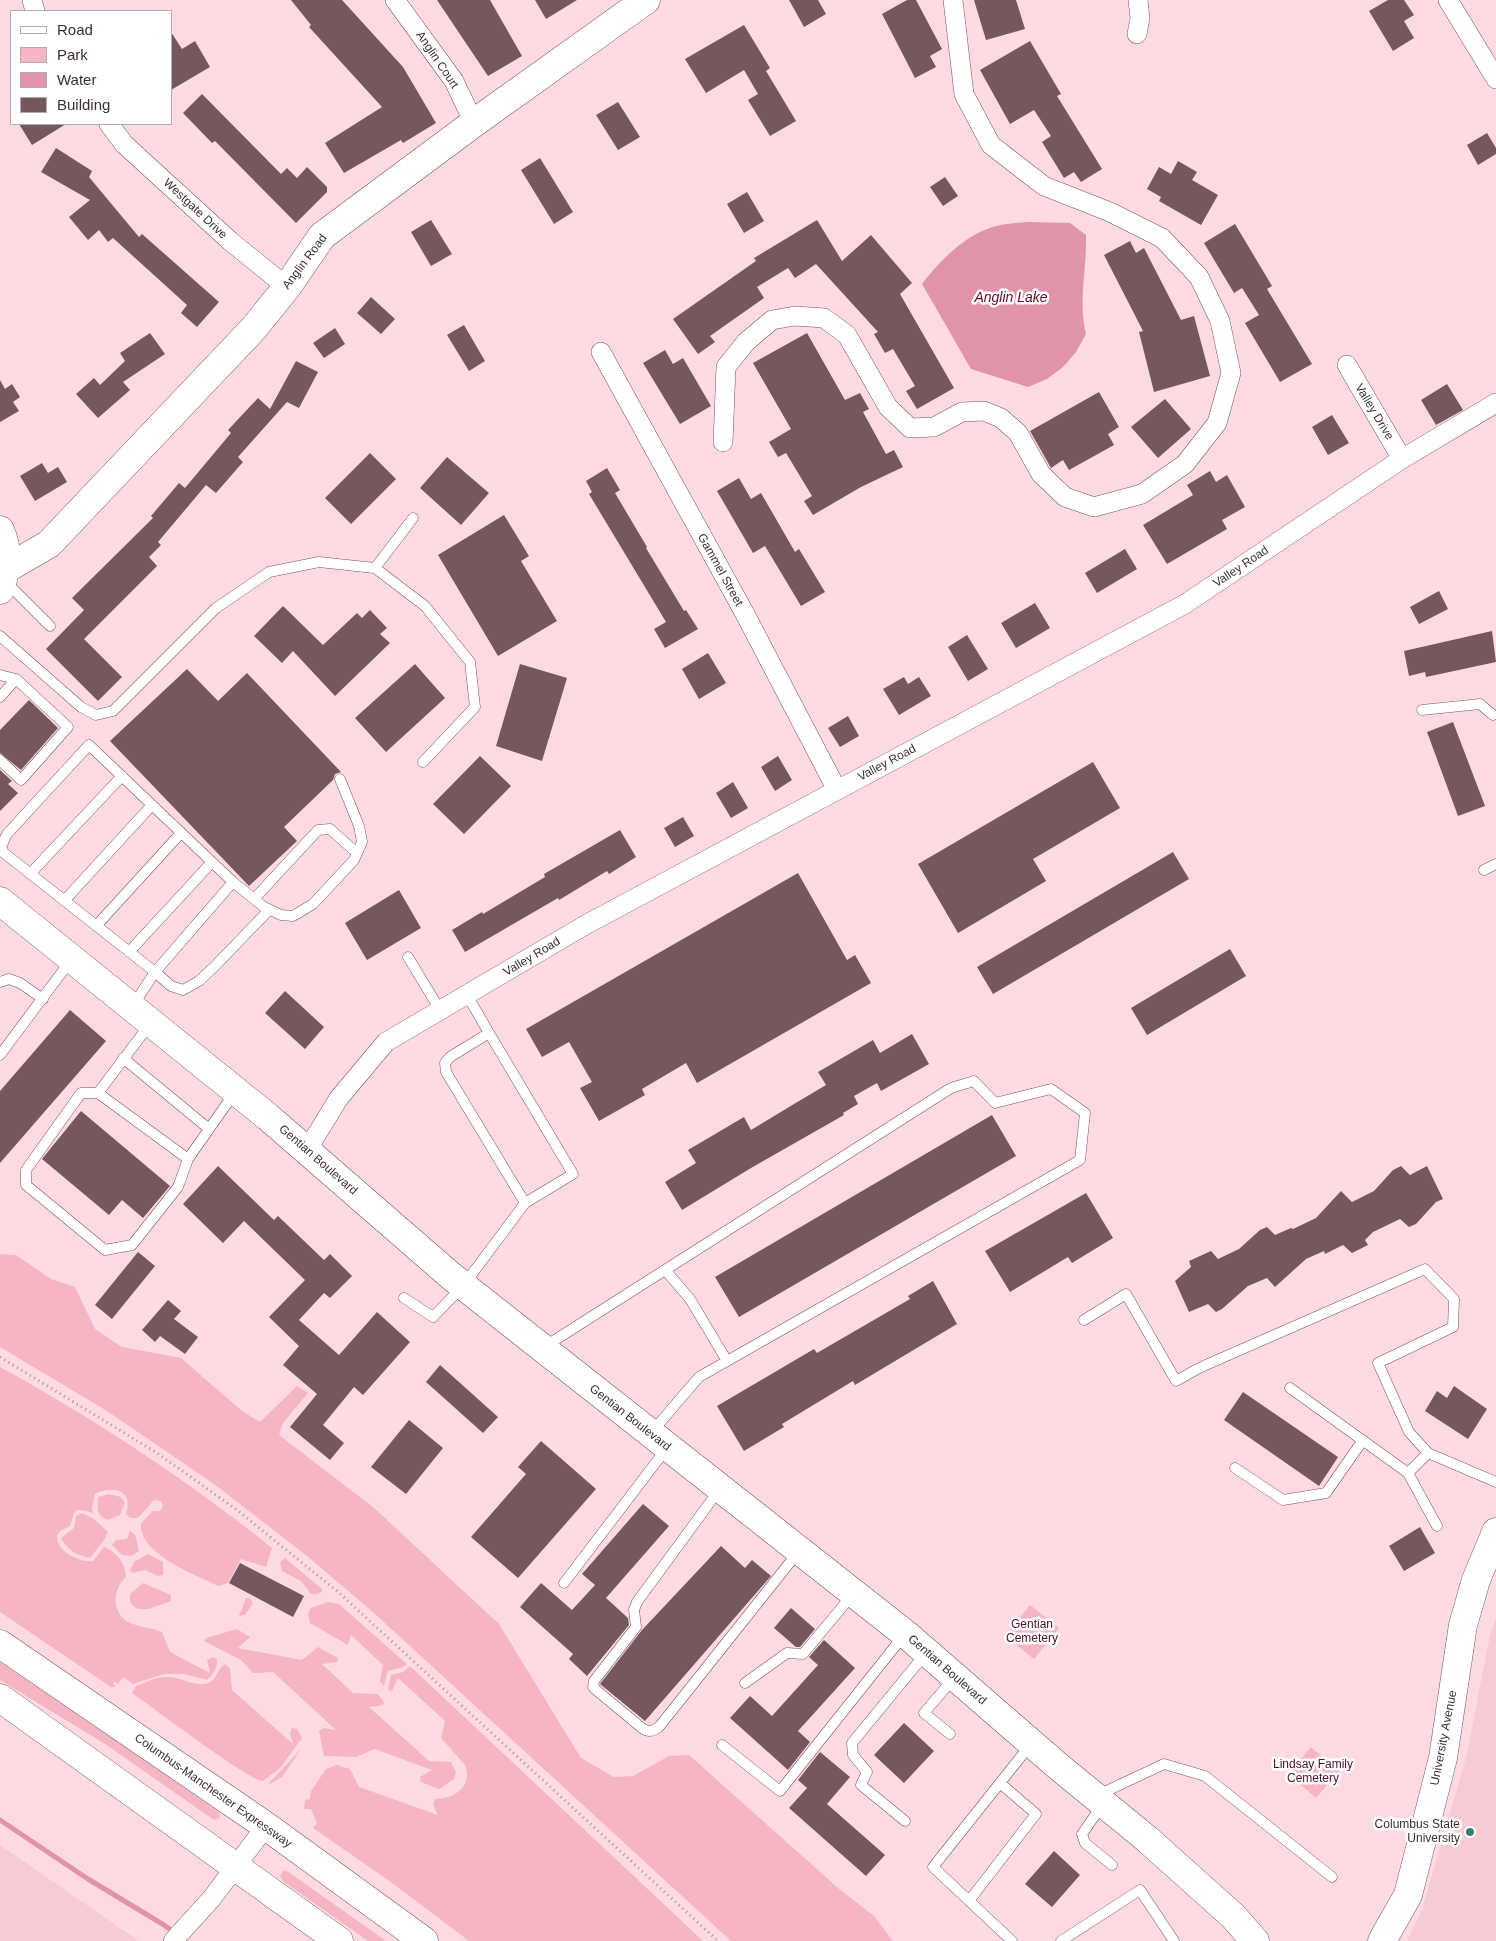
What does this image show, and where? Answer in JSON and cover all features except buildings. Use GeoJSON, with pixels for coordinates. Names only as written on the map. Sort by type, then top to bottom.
{"type":"FeatureCollection","features":[{"type":"Feature","properties":{"kind":"main road","name":"Anglin Road"},"geometry":{"type":"LineString","coordinates":[[3,580],[49,544],[254,328],[287,287],[322,236],[641,1]]}},
{"type":"Feature","properties":{"kind":"main road"},"geometry":{"type":"LineString","coordinates":[[0,530],[6,544],[3,580]]}},
{"type":"Feature","properties":{"kind":"main road","name":"Gentian Boulevard"},"geometry":{"type":"LineString","coordinates":[[0,901],[308,1150],[463,1286],[927,1652],[1147,1839],[1226,1910],[1255,1941]]}},
{"type":"Feature","properties":{"kind":"main road","name":"University Avenue"},"geometry":{"type":"LineString","coordinates":[[1382,1941],[1408,1895],[1442,1758],[1463,1625],[1476,1580],[1496,1532]]}},
{"type":"Feature","properties":{"kind":"main road","name":"Columbus-Manchester Expressway"},"geometry":{"type":"LineString","coordinates":[[0,1644],[266,1826],[424,1941]]}},
{"type":"Feature","properties":{"kind":"main road"},"geometry":{"type":"LineString","coordinates":[[0,1698],[338,1941]]}},
{"type":"Feature","properties":{"kind":"street","name":"Anglin Court"},"geometry":{"type":"LineString","coordinates":[[395,0],[454,81],[474,123]]}},
{"type":"Feature","properties":{"kind":"street"},"geometry":{"type":"LineString","coordinates":[[723,442],[726,367],[746,342],[772,320],[795,316],[824,318],[848,335],[888,408],[910,428],[934,427],[962,412],[984,411],[1001,418],[1018,433],[1041,474],[1065,497],[1094,506],[1142,494],[1185,464],[1218,423],[1232,373],[1220,321],[1199,277],[1162,238],[1110,212],[1044,186],[991,145],[964,94],[953,0]]}},
{"type":"Feature","properties":{"kind":"street"},"geometry":{"type":"LineString","coordinates":[[1137,34],[1140,18],[1138,0]]}},
{"type":"Feature","properties":{"kind":"street"},"geometry":{"type":"LineString","coordinates":[[1448,0],[1496,79]]}},
{"type":"Feature","properties":{"kind":"street","name":"Westgate Drive"},"geometry":{"type":"LineString","coordinates":[[110,125],[124,144],[230,241],[287,287]]}},
{"type":"Feature","properties":{"kind":"street","name":"Gammel Street"},"geometry":{"type":"LineString","coordinates":[[601,352],[745,614],[837,790]]}},
{"type":"Feature","properties":{"kind":"street","name":"Valley Drive"},"geometry":{"type":"LineString","coordinates":[[1347,365],[1402,459]]}},
{"type":"Feature","properties":{"kind":"street","name":"Valley Road"},"geometry":{"type":"LineString","coordinates":[[308,1150],[340,1098],[386,1042],[587,924],[1186,604],[1402,459],[1496,403]]}},
{"type":"Feature","properties":{"kind":"street"},"geometry":{"type":"LineString","coordinates":[[172,1941],[192,1920],[266,1826]]}},
{"type":"Feature","properties":{"kind":"lane"},"geometry":{"type":"LineString","coordinates":[[375,568],[413,518]]}},
{"type":"Feature","properties":{"kind":"lane"},"geometry":{"type":"LineString","coordinates":[[0,636],[81,707],[96,715],[113,711],[216,608],[268,572],[319,562],[375,568],[425,606],[470,662],[475,706],[423,762]]}},
{"type":"Feature","properties":{"kind":"lane"},"geometry":{"type":"LineString","coordinates":[[3,580],[50,626]]}},
{"type":"Feature","properties":{"kind":"lane"},"geometry":{"type":"LineString","coordinates":[[0,675],[16,679],[68,727],[21,780],[0,760]]}},
{"type":"Feature","properties":{"kind":"lane"},"geometry":{"type":"LineString","coordinates":[[0,696],[16,679]]}},
{"type":"Feature","properties":{"kind":"lane"},"geometry":{"type":"LineString","coordinates":[[1422,710],[1480,704],[1495,717]]}},
{"type":"Feature","properties":{"kind":"lane"},"geometry":{"type":"LineString","coordinates":[[269,910],[215,966],[199,980],[183,990],[171,986],[4,854],[1,847],[7,834],[89,744],[233,882],[269,910],[281,915],[293,916],[313,904],[354,860],[362,842],[359,826],[340,779]]}},
{"type":"Feature","properties":{"kind":"lane"},"geometry":{"type":"LineString","coordinates":[[30,874],[122,776]]}},
{"type":"Feature","properties":{"kind":"lane"},"geometry":{"type":"LineString","coordinates":[[64,901],[152,805]]}},
{"type":"Feature","properties":{"kind":"lane"},"geometry":{"type":"LineString","coordinates":[[254,899],[318,830],[330,829],[357,853]]}},
{"type":"Feature","properties":{"kind":"lane"},"geometry":{"type":"LineString","coordinates":[[96,926],[182,833]]}},
{"type":"Feature","properties":{"kind":"lane"},"geometry":{"type":"LineString","coordinates":[[129,952],[212,862]]}},
{"type":"Feature","properties":{"kind":"lane"},"geometry":{"type":"LineString","coordinates":[[1484,870],[1496,864]]}},
{"type":"Feature","properties":{"kind":"lane"},"geometry":{"type":"LineString","coordinates":[[98,1092],[123,1058],[141,1016],[155,972],[233,882]]}},
{"type":"Feature","properties":{"kind":"lane"},"geometry":{"type":"LineString","coordinates":[[408,957],[440,1010]]}},
{"type":"Feature","properties":{"kind":"lane"},"geometry":{"type":"LineString","coordinates":[[0,1055],[72,959]]}},
{"type":"Feature","properties":{"kind":"lane"},"geometry":{"type":"LineString","coordinates":[[0,982],[9,979],[20,983],[42,999]]}},
{"type":"Feature","properties":{"kind":"lane"},"geometry":{"type":"LineString","coordinates":[[404,1298],[433,1317],[463,1286],[525,1203],[573,1174],[467,995]]}},
{"type":"Feature","properties":{"kind":"lane"},"geometry":{"type":"LineString","coordinates":[[489,1033],[450,1057],[445,1063],[446,1072],[525,1203]]}},
{"type":"Feature","properties":{"kind":"lane"},"geometry":{"type":"LineString","coordinates":[[123,1058],[209,1129]]}},
{"type":"Feature","properties":{"kind":"lane"},"geometry":{"type":"LineString","coordinates":[[542,1348],[951,1088],[974,1081],[995,1103],[1051,1089],[1085,1113],[1080,1160],[699,1377],[659,1441],[564,1583]]}},
{"type":"Feature","properties":{"kind":"lane"},"geometry":{"type":"LineString","coordinates":[[188,1159],[98,1092],[81,1094],[26,1170],[26,1185],[104,1250],[132,1245],[178,1187],[188,1159],[236,1091]]}},
{"type":"Feature","properties":{"kind":"lane"},"geometry":{"type":"LineString","coordinates":[[1084,1320],[1126,1294],[1176,1381],[1199,1368],[1425,1269],[1454,1299],[1453,1327],[1378,1363],[1409,1432],[1428,1453],[1496,1482]]}},
{"type":"Feature","properties":{"kind":"lane"},"geometry":{"type":"LineString","coordinates":[[665,1270],[690,1299],[727,1361]]}},
{"type":"Feature","properties":{"kind":"lane"},"geometry":{"type":"LineString","coordinates":[[1290,1388],[1408,1473],[1437,1526]]}},
{"type":"Feature","properties":{"kind":"lane"},"geometry":{"type":"LineString","coordinates":[[1235,1468],[1283,1500],[1326,1493],[1363,1440]]}},
{"type":"Feature","properties":{"kind":"lane"},"geometry":{"type":"LineString","coordinates":[[1408,1473],[1428,1453]]}},
{"type":"Feature","properties":{"kind":"lane"},"geometry":{"type":"LineString","coordinates":[[720,1489],[637,1602],[634,1610],[636,1627],[594,1681],[593,1687],[596,1690],[642,1728],[646,1731],[653,1731],[659,1727],[799,1551]]}},
{"type":"Feature","properties":{"kind":"lane"},"geometry":{"type":"LineString","coordinates":[[745,1683],[787,1653],[803,1654],[854,1594]]}},
{"type":"Feature","properties":{"kind":"lane"},"geometry":{"type":"LineString","coordinates":[[722,1745],[780,1791],[905,1634]]}},
{"type":"Feature","properties":{"kind":"lane"},"geometry":{"type":"LineString","coordinates":[[905,1821],[861,1785],[867,1772],[852,1755],[852,1743],[927,1652]]}},
{"type":"Feature","properties":{"kind":"lane"},"geometry":{"type":"LineString","coordinates":[[950,1734],[924,1713],[955,1677]]}},
{"type":"Feature","properties":{"kind":"lane"},"geometry":{"type":"LineString","coordinates":[[1012,1941],[932,1867],[1032,1743]]}},
{"type":"Feature","properties":{"kind":"lane"},"geometry":{"type":"LineString","coordinates":[[1112,1865],[1085,1843],[1082,1834],[1100,1800],[1164,1764],[1205,1776],[1332,1877]]}},
{"type":"Feature","properties":{"kind":"lane"},"geometry":{"type":"LineString","coordinates":[[969,1901],[1036,1814],[1000,1783]]}},
{"type":"Feature","properties":{"kind":"lane"},"geometry":{"type":"LineString","coordinates":[[1060,1941],[1140,1890],[1174,1941]]}},
{"type":"Feature","properties":{"kind":"path"},"geometry":{"type":"LineString","coordinates":[[0,1356],[157,1453],[237,1510],[330,1585],[422,1666],[718,1941]]}},
{"type":"Feature","properties":{"kind":"shaded area","name":"Columbus State University"},"geometry":{"type":"Polygon","coordinates":[[[1496,1618],[1496,1941],[1407,1941],[1422,1910],[1467,1754],[1490,1635],[1496,1618]]]}},
{"type":"Feature","properties":{"kind":"shaded area"},"geometry":{"type":"Polygon","coordinates":[[[0,1845],[139,1941],[0,1941],[0,1845]]]}},
{"type":"Feature","properties":{"kind":"green space"},"geometry":{"type":"Polygon","coordinates":[[[0,1254],[16,1255],[51,1279],[75,1287],[95,1329],[122,1347],[181,1358],[242,1411],[260,1422],[297,1386],[308,1393],[283,1423],[279,1435],[373,1507],[499,1624],[581,1758],[614,1777],[633,1776],[669,1756],[689,1755],[838,1888],[874,1916],[893,1941],[731,1941],[374,1613],[307,1556],[214,1484],[107,1411],[0,1347],[0,1254]]]}},
{"type":"Feature","properties":{"kind":"green space"},"geometry":{"type":"Polygon","coordinates":[[[0,1367],[71,1408],[140,1452],[207,1498],[272,1548],[266,1567],[241,1559],[228,1583],[218,1586],[170,1562],[149,1544],[143,1534],[141,1523],[153,1511],[160,1511],[163,1506],[161,1501],[154,1500],[138,1518],[130,1518],[126,1514],[127,1499],[115,1490],[102,1491],[95,1494],[92,1507],[93,1513],[76,1510],[70,1526],[60,1531],[57,1535],[60,1546],[75,1558],[93,1561],[104,1547],[116,1555],[126,1572],[126,1577],[116,1593],[116,1606],[123,1618],[132,1624],[162,1632],[170,1652],[210,1673],[207,1660],[213,1657],[217,1659],[215,1671],[207,1680],[184,1674],[164,1674],[133,1684],[123,1677],[118,1684],[114,1681],[113,1684],[116,1687],[111,1687],[0,1612],[0,1367]]]}},
{"type":"Feature","properties":{"kind":"green space"},"geometry":{"type":"Polygon","coordinates":[[[109,1494],[121,1497],[125,1503],[120,1515],[108,1520],[99,1513],[98,1497],[109,1494]]]}},
{"type":"Feature","properties":{"kind":"green space"},"geometry":{"type":"Polygon","coordinates":[[[82,1513],[94,1519],[108,1532],[90,1558],[81,1556],[73,1551],[61,1538],[74,1528],[76,1516],[82,1513]]]}},
{"type":"Feature","properties":{"kind":"green space"},"geometry":{"type":"Polygon","coordinates":[[[130,1531],[135,1535],[139,1551],[131,1556],[122,1555],[112,1545],[116,1540],[127,1539],[130,1531]]]}},
{"type":"Feature","properties":{"kind":"green space"},"geometry":{"type":"Polygon","coordinates":[[[148,1554],[163,1562],[163,1575],[158,1576],[145,1570],[133,1573],[130,1570],[134,1562],[148,1554]]]}},
{"type":"Feature","properties":{"kind":"green space"},"geometry":{"type":"Polygon","coordinates":[[[285,1558],[322,1589],[322,1592],[311,1594],[301,1581],[282,1571],[280,1562],[285,1558]]]}},
{"type":"Feature","properties":{"kind":"green space"},"geometry":{"type":"Polygon","coordinates":[[[143,1583],[171,1595],[171,1601],[149,1609],[138,1609],[130,1602],[130,1594],[143,1583]]]}},
{"type":"Feature","properties":{"kind":"green space"},"geometry":{"type":"Polygon","coordinates":[[[246,1598],[250,1599],[253,1603],[245,1615],[239,1616],[246,1598]]]}},
{"type":"Feature","properties":{"kind":"green space"},"geometry":{"type":"Polygon","coordinates":[[[328,1602],[339,1604],[407,1664],[388,1671],[384,1686],[380,1681],[383,1665],[351,1635],[348,1645],[310,1623],[308,1614],[311,1608],[328,1602]]]}},
{"type":"Feature","properties":{"kind":"green space","name":"Gentian Cemetery"},"geometry":{"type":"Polygon","coordinates":[[[1030,1605],[1059,1628],[1034,1659],[1005,1636],[1030,1605]]]}},
{"type":"Feature","properties":{"kind":"green space"},"geometry":{"type":"Polygon","coordinates":[[[237,1629],[250,1637],[238,1648],[302,1660],[318,1647],[338,1658],[337,1662],[322,1664],[353,1693],[377,1694],[384,1704],[369,1707],[429,1761],[451,1762],[456,1772],[454,1779],[439,1789],[421,1782],[420,1777],[432,1770],[375,1749],[356,1757],[324,1756],[319,1731],[324,1728],[336,1730],[273,1672],[253,1673],[241,1660],[204,1641],[206,1638],[237,1629]]]}},
{"type":"Feature","properties":{"kind":"green space"},"geometry":{"type":"Polygon","coordinates":[[[0,1661],[31,1679],[219,1812],[220,1818],[214,1820],[105,1744],[0,1680],[0,1661]]]}},
{"type":"Feature","properties":{"kind":"green space"},"geometry":{"type":"Polygon","coordinates":[[[225,1664],[230,1668],[232,1690],[293,1744],[290,1733],[292,1728],[297,1729],[302,1738],[281,1767],[263,1781],[254,1778],[220,1757],[132,1693],[136,1686],[163,1677],[205,1684],[213,1680],[220,1668],[225,1664]]]}},
{"type":"Feature","properties":{"kind":"green space"},"geometry":{"type":"Polygon","coordinates":[[[410,1666],[703,1941],[469,1941],[388,1880],[313,1828],[317,1823],[311,1809],[304,1809],[305,1800],[310,1799],[311,1791],[326,1769],[336,1765],[350,1769],[359,1787],[438,1815],[433,1805],[435,1799],[449,1797],[464,1785],[467,1773],[465,1765],[441,1738],[445,1721],[398,1678],[392,1691],[388,1690],[391,1675],[403,1672],[410,1666]]]}},
{"type":"Feature","properties":{"kind":"green space","name":"Lindsay Family Cemetery"},"geometry":{"type":"Polygon","coordinates":[[[1311,1747],[1339,1771],[1316,1798],[1288,1774],[1311,1747]]]}},
{"type":"Feature","properties":{"kind":"green space"},"geometry":{"type":"Polygon","coordinates":[[[301,1749],[282,1777],[270,1784],[269,1783],[301,1749]]]}},
{"type":"Feature","properties":{"kind":"green space"},"geometry":{"type":"Polygon","coordinates":[[[284,1870],[386,1941],[368,1941],[284,1882],[280,1876],[284,1870]]]}},
{"type":"Feature","properties":{"kind":"water","name":"Anglin Lake"},"geometry":{"type":"Polygon","coordinates":[[[1028,222],[1070,223],[1086,235],[1083,309],[1086,334],[1076,352],[1063,367],[1047,379],[1028,387],[971,369],[922,284],[951,252],[977,233],[997,226],[1028,222]]]}},
{"type":"Feature","properties":{"kind":"waterway"},"geometry":{"type":"LineString","coordinates":[[0,1820],[88,1879],[176,1934]]}},
{"type":"Feature","properties":{"kind":"place","name":"Columbus State University"},"geometry":{"type":"Point","coordinates":[1470,1832]}}]}
